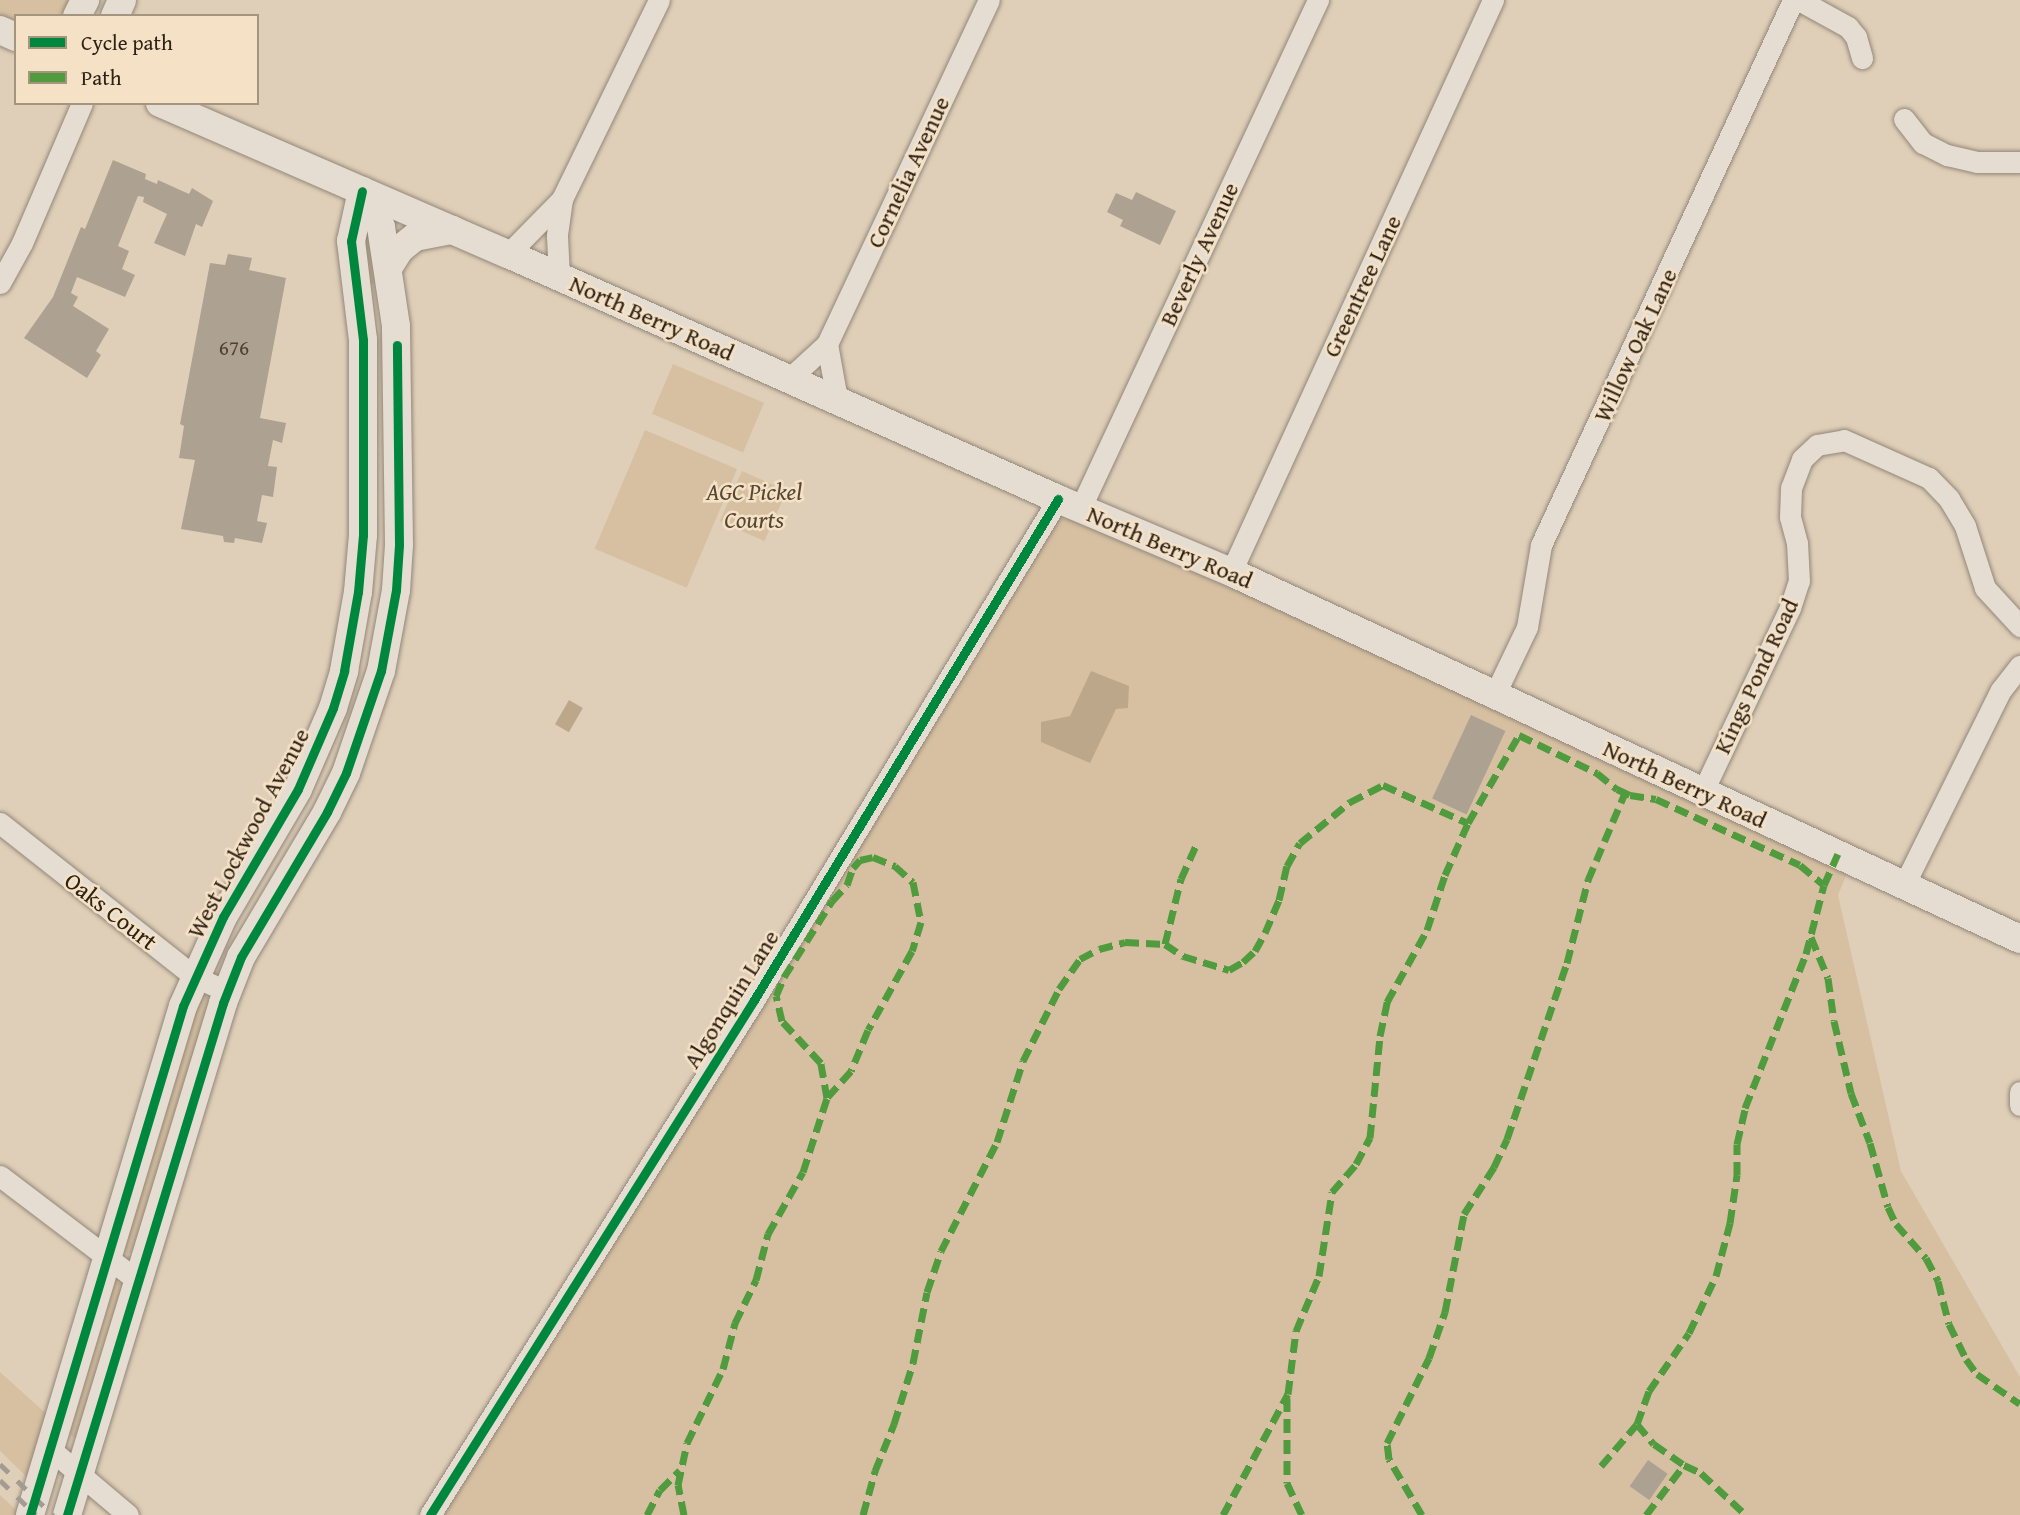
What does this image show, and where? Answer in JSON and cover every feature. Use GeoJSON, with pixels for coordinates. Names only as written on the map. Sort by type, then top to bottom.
{"type":"FeatureCollection","features":[{"type":"Feature","properties":{"kind":"main road","name":"North Berry Road"},"geometry":{"type":"LineString","coordinates":[[165,105],[790,378],[1069,504],[1231,572],[2020,939]]}},
{"type":"Feature","properties":{"kind":"main road"},"geometry":{"type":"LineString","coordinates":[[66,1515],[204,1058],[227,991],[241,957],[327,812],[346,773],[381,671],[395,596],[399,545],[396,326],[381,227],[362,191]]}},
{"type":"Feature","properties":{"kind":"main road","name":"West Lockwood Avenue"},"geometry":{"type":"LineString","coordinates":[[30,1515],[195,977],[223,917],[298,789],[320,741],[344,671],[358,592],[363,535],[363,340],[351,241],[362,191]]}},
{"type":"Feature","properties":{"kind":"main road"},"geometry":{"type":"LineString","coordinates":[[388,268],[400,249],[415,237],[452,230]]}},
{"type":"Feature","properties":{"kind":"main road"},"geometry":{"type":"LineString","coordinates":[[362,414],[398,416]]}},
{"type":"Feature","properties":{"kind":"main road"},"geometry":{"type":"LineString","coordinates":[[358,592],[395,596]]}},
{"type":"Feature","properties":{"kind":"street"},"geometry":{"type":"LineString","coordinates":[[559,277],[557,236],[562,199],[659,0]]}},
{"type":"Feature","properties":{"kind":"street","name":"Cornelia Avenue"},"geometry":{"type":"LineString","coordinates":[[790,378],[827,344],[989,0]]}},
{"type":"Feature","properties":{"kind":"street","name":"Beverly Avenue"},"geometry":{"type":"LineString","coordinates":[[1069,504],[1318,0]]}},
{"type":"Feature","properties":{"kind":"street","name":"Greentree Lane"},"geometry":{"type":"LineString","coordinates":[[1231,572],[1493,0]]}},
{"type":"Feature","properties":{"kind":"street","name":"Willow Oak Lane"},"geometry":{"type":"LineString","coordinates":[[1494,696],[1527,627],[1541,545],[1793,0]]}},
{"type":"Feature","properties":{"kind":"street"},"geometry":{"type":"LineString","coordinates":[[1799,0],[1848,27],[1856,37],[1862,58]]}},
{"type":"Feature","properties":{"kind":"street"},"geometry":{"type":"LineString","coordinates":[[0,283],[22,243],[81,105]]}},
{"type":"Feature","properties":{"kind":"street"},"geometry":{"type":"LineString","coordinates":[[1904,119],[1923,143],[1947,155],[1977,162],[2020,162]]}},
{"type":"Feature","properties":{"kind":"street"},"geometry":{"type":"LineString","coordinates":[[508,254],[562,199]]}},
{"type":"Feature","properties":{"kind":"street"},"geometry":{"type":"LineString","coordinates":[[827,344],[837,399]]}},
{"type":"Feature","properties":{"kind":"street","name":"Kings Pond Road"},"geometry":{"type":"LineString","coordinates":[[1703,791],[1790,608],[1799,580],[1797,543],[1790,517],[1791,488],[1802,459],[1817,445],[1844,440],[1929,478],[1949,499],[1965,526],[1985,588],[2020,626]]}},
{"type":"Feature","properties":{"kind":"street","name":"Algonquin Lane"},"geometry":{"type":"LineString","coordinates":[[430,1515],[1069,504]]}},
{"type":"Feature","properties":{"kind":"street"},"geometry":{"type":"LineString","coordinates":[[1903,885],[2001,690],[2020,666]]}},
{"type":"Feature","properties":{"kind":"street","name":"Oaks Court"},"geometry":{"type":"LineString","coordinates":[[0,823],[195,977],[227,991]]}},
{"type":"Feature","properties":{"kind":"street"},"geometry":{"type":"LineString","coordinates":[[0,1176],[137,1280]]}},
{"type":"Feature","properties":{"kind":"street"},"geometry":{"type":"LineString","coordinates":[[50,1449],[128,1515]]}},
{"type":"Feature","properties":{"kind":"green space"},"geometry":{"type":"Polygon","coordinates":[[[0,0],[75,0],[69,14],[14,14],[14,23],[0,17],[0,0]]]}},
{"type":"Feature","properties":{"kind":"green space"},"geometry":{"type":"Polygon","coordinates":[[[370,227],[384,281],[368,285],[364,228],[370,227]]]}},
{"type":"Feature","properties":{"kind":"green space"},"geometry":{"type":"Polygon","coordinates":[[[673,364],[764,403],[743,452],[652,414],[673,364]]]}},
{"type":"Feature","properties":{"kind":"green space"},"geometry":{"type":"Polygon","coordinates":[[[645,430],[737,469],[687,588],[595,549],[645,430]]]}},
{"type":"Feature","properties":{"kind":"green space","name":"AGC Pickel Courts"},"geometry":{"type":"Polygon","coordinates":[[[742,471],[787,491],[764,541],[720,521],[742,471]]]}},
{"type":"Feature","properties":{"kind":"green space"},"geometry":{"type":"Polygon","coordinates":[[[1073,518],[1373,651],[1848,871],[1838,895],[1901,1171],[2020,1377],[2020,1515],[440,1515],[1047,530],[1061,519],[1073,518]]]}},
{"type":"Feature","properties":{"kind":"green space"},"geometry":{"type":"Polygon","coordinates":[[[205,995],[210,1000],[134,1252],[127,1254],[122,1248],[199,996],[205,995]]]}},
{"type":"Feature","properties":{"kind":"green space"},"geometry":{"type":"Polygon","coordinates":[[[113,1281],[122,1284],[123,1290],[77,1440],[67,1432],[113,1281]]]}},
{"type":"Feature","properties":{"kind":"green space"},"geometry":{"type":"Polygon","coordinates":[[[0,1372],[50,1417],[30,1480],[0,1451],[0,1372]]]}},
{"type":"Feature","properties":{"kind":"green space"},"geometry":{"type":"Polygon","coordinates":[[[0,1495],[17,1511],[16,1515],[0,1515],[0,1495]]]}},
{"type":"Feature","properties":{"kind":"shaded area"},"geometry":{"type":"Polygon","coordinates":[[[1091,671],[1129,686],[1128,708],[1116,709],[1090,763],[1041,742],[1041,722],[1070,716],[1091,671]]]}},
{"type":"Feature","properties":{"kind":"shaded area"},"geometry":{"type":"Polygon","coordinates":[[[569,700],[583,708],[569,732],[555,724],[569,700]]]}},
{"type":"Feature","properties":{"kind":"building"},"geometry":{"type":"Polygon","coordinates":[[[113,160],[146,174],[145,179],[157,184],[158,180],[189,194],[192,188],[213,201],[202,227],[196,224],[185,256],[154,243],[167,214],[143,202],[144,197],[138,196],[118,246],[129,251],[122,269],[135,275],[125,297],[77,277],[71,293],[78,297],[73,306],[109,329],[96,351],[101,355],[87,378],[24,338],[53,297],[81,227],[85,229],[113,160]]]}},
{"type":"Feature","properties":{"kind":"building"},"geometry":{"type":"Polygon","coordinates":[[[1136,192],[1176,211],[1160,245],[1120,226],[1123,220],[1107,212],[1116,193],[1132,200],[1136,192]]]}},
{"type":"Feature","properties":{"kind":"building"},"geometry":{"type":"Polygon","coordinates":[[[228,254],[252,258],[249,270],[286,278],[260,418],[286,423],[282,443],[273,440],[268,466],[277,467],[273,497],[262,495],[257,521],[267,523],[262,543],[235,538],[234,543],[224,542],[223,536],[181,529],[195,460],[179,458],[184,426],[180,424],[210,263],[225,265],[228,254]]]}},
{"type":"Feature","properties":{"kind":"building"},"geometry":{"type":"Polygon","coordinates":[[[1471,715],[1505,731],[1467,814],[1432,798],[1471,715]]]}},
{"type":"Feature","properties":{"kind":"building"},"geometry":{"type":"Polygon","coordinates":[[[1648,1460],[1668,1474],[1649,1500],[1630,1486],[1648,1460]]]}},
{"type":"Feature","properties":{"kind":"railway"},"geometry":{"type":"LineString","coordinates":[[0,1464],[53,1515]]}},
{"type":"Feature","properties":{"kind":"railway"},"geometry":{"type":"LineString","coordinates":[[0,1480],[36,1515]]}},
{"type":"Feature","properties":{"kind":"marked path"},"geometry":{"type":"LineString","coordinates":[[1165,944],[1183,956],[1229,970],[1243,962],[1255,951],[1265,933],[1279,900],[1287,866],[1300,843],[1350,802],[1383,785],[1468,823],[1519,735],[1597,773],[1617,789],[1630,795],[1656,799],[1800,865],[1824,885]]}},
{"type":"Feature","properties":{"kind":"marked path"},"geometry":{"type":"LineString","coordinates":[[1422,1515],[1389,1459],[1387,1443],[1429,1358],[1445,1312],[1464,1214],[1494,1167],[1507,1139],[1567,963],[1588,880],[1625,793]]}},
{"type":"Feature","properties":{"kind":"marked path"},"geometry":{"type":"LineString","coordinates":[[1223,1515],[1288,1394],[1296,1331],[1319,1276],[1332,1192],[1356,1164],[1370,1138],[1380,1036],[1387,1002],[1427,930],[1445,875],[1468,823]]}},
{"type":"Feature","properties":{"kind":"marked path"},"geometry":{"type":"LineString","coordinates":[[863,1515],[875,1471],[894,1424],[913,1363],[927,1292],[941,1251],[997,1142],[1023,1061],[1059,989],[1080,959],[1099,949],[1125,942],[1165,944],[1181,879],[1197,843]]}},
{"type":"Feature","properties":{"kind":"marked path"},"geometry":{"type":"LineString","coordinates":[[1601,1466],[1637,1424],[1649,1391],[1689,1333],[1716,1276],[1730,1223],[1737,1175],[1737,1144],[1745,1108],[1806,954],[1824,885],[1838,854]]}},
{"type":"Feature","properties":{"kind":"marked path"},"geometry":{"type":"LineString","coordinates":[[684,1515],[678,1485],[687,1443],[723,1369],[735,1323],[756,1280],[768,1234],[803,1172],[827,1098],[821,1063],[782,1021],[776,996],[784,977],[832,901],[847,885],[853,868],[860,860],[873,857],[895,866],[913,882],[921,922],[912,951],[868,1030],[851,1071],[827,1098]]}},
{"type":"Feature","properties":{"kind":"marked path"},"geometry":{"type":"LineString","coordinates":[[1811,937],[1828,978],[1834,1021],[1851,1093],[1870,1143],[1888,1207],[1896,1224],[1926,1258],[1938,1281],[1949,1324],[1966,1359],[1977,1374],[2020,1404]]}},
{"type":"Feature","properties":{"kind":"marked path"},"geometry":{"type":"LineString","coordinates":[[1287,1398],[1287,1483],[1302,1515]]}},
{"type":"Feature","properties":{"kind":"marked path"},"geometry":{"type":"LineString","coordinates":[[1637,1424],[1654,1444],[1684,1465],[1701,1473],[1746,1515]]}},
{"type":"Feature","properties":{"kind":"marked path"},"geometry":{"type":"LineString","coordinates":[[1646,1515],[1684,1465]]}},
{"type":"Feature","properties":{"kind":"marked path"},"geometry":{"type":"LineString","coordinates":[[647,1515],[660,1490],[680,1470]]}},
{"type":"Feature","properties":{"kind":"cycle path"},"geometry":{"type":"LineString","coordinates":[[30,1515],[183,1006],[223,917],[298,789],[333,708],[344,671],[358,592],[363,535],[363,340],[351,241],[362,191]]}},
{"type":"Feature","properties":{"kind":"cycle path"},"geometry":{"type":"LineString","coordinates":[[67,1515],[223,1003],[241,957],[327,812],[346,773],[381,671],[396,590],[399,545],[397,345]]}},
{"type":"Feature","properties":{"kind":"cycle path"},"geometry":{"type":"LineString","coordinates":[[430,1515],[754,1000],[1058,499]]}}]}
